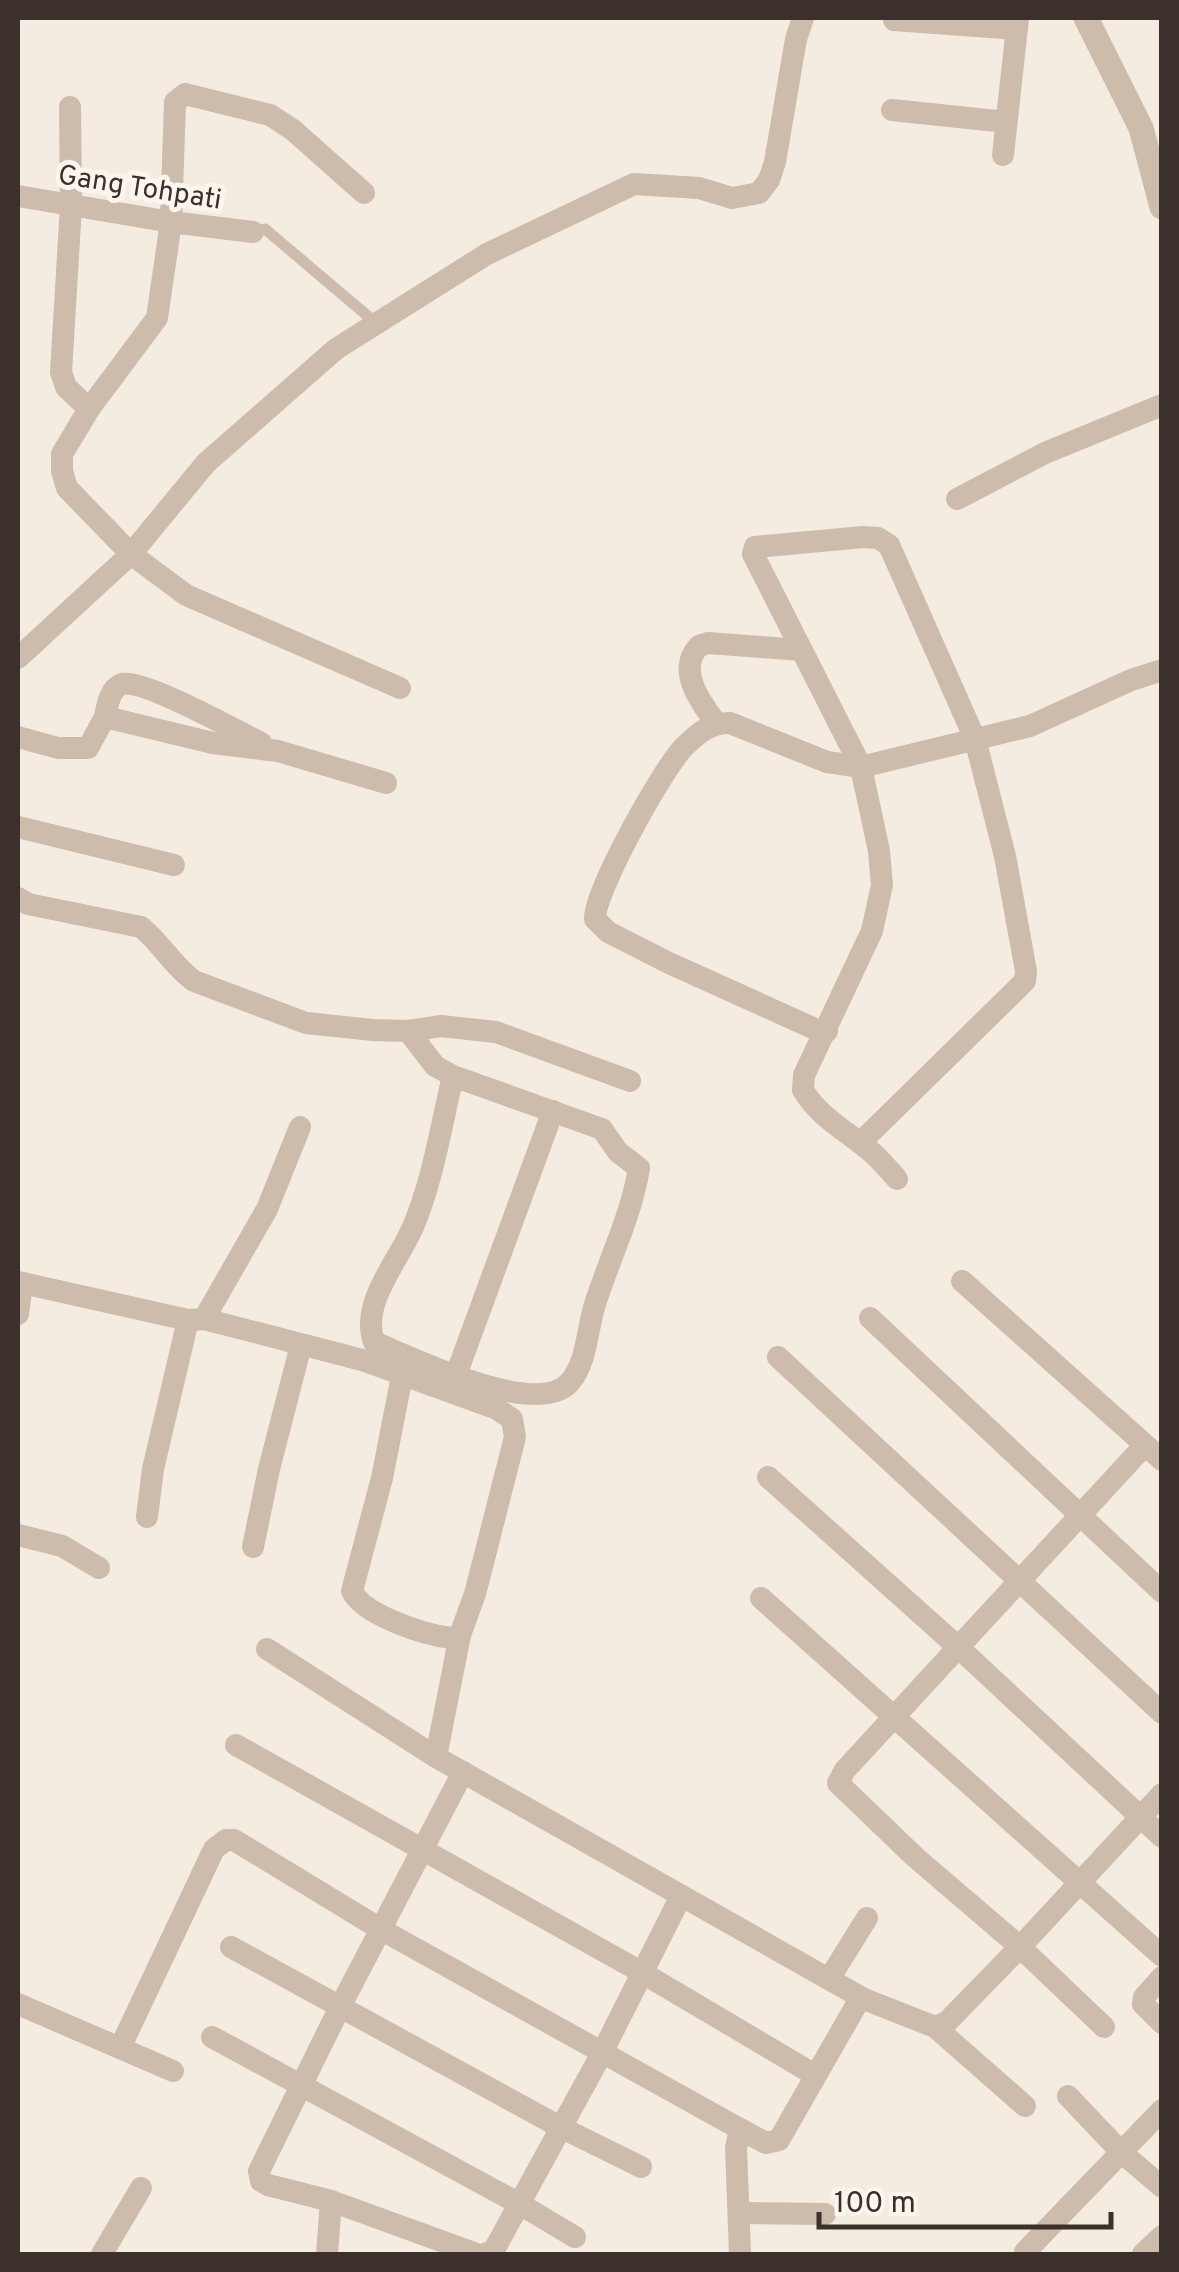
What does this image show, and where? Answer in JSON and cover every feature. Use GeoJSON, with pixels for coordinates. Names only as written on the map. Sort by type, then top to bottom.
{"type":"FeatureCollection","features":[{"type":"Feature","properties":{"kind":"street"},"geometry":{"type":"LineString","coordinates":[[18,658],[131,554],[206,462],[336,349],[486,254],[634,184],[699,188],[732,198],[760,194],[775,162],[796,40],[804,18]]}},
{"type":"Feature","properties":{"kind":"street"},"geometry":{"type":"LineString","coordinates":[[1086,18],[1155,160],[1162,207]]}},
{"type":"Feature","properties":{"kind":"street"},"geometry":{"type":"LineString","coordinates":[[894,20],[1017,23],[1003,156]]}},
{"type":"Feature","properties":{"kind":"street"},"geometry":{"type":"LineString","coordinates":[[364,193],[293,130],[270,115],[185,94],[175,102],[170,222],[157,318],[89,409],[62,454],[62,471],[68,488],[131,554],[206,605],[400,688]]}},
{"type":"Feature","properties":{"kind":"street"},"geometry":{"type":"LineString","coordinates":[[70,107],[71,206],[61,372],[66,387],[89,409]]}},
{"type":"Feature","properties":{"kind":"street"},"geometry":{"type":"LineString","coordinates":[[892,110],[1006,122]]}},
{"type":"Feature","properties":{"kind":"street","name":"Gang Tohpati"},"geometry":{"type":"LineString","coordinates":[[18,196],[253,232]]}},
{"type":"Feature","properties":{"kind":"street"},"geometry":{"type":"LineString","coordinates":[[957,499],[1045,453],[1162,405]]}},
{"type":"Feature","properties":{"kind":"street"},"geometry":{"type":"LineString","coordinates":[[860,1143],[1025,981],[1021,933],[975,740],[890,545],[878,538],[834,538],[756,547],[753,554],[861,766],[882,885],[872,931],[804,1075],[803,1090],[824,1117],[860,1143],[896,1180]]}},
{"type":"Feature","properties":{"kind":"street"},"geometry":{"type":"LineString","coordinates":[[716,723],[700,703],[692,680],[690,662],[698,646],[801,650]]}},
{"type":"Feature","properties":{"kind":"street"},"geometry":{"type":"LineString","coordinates":[[826,1031],[669,963],[608,932],[595,919],[594,911],[604,888],[658,783],[686,744],[716,723],[730,723],[827,762],[861,766],[1030,726],[1162,670]]}},
{"type":"Feature","properties":{"kind":"street"},"geometry":{"type":"LineString","coordinates":[[18,737],[58,748],[88,748],[105,718],[114,690],[121,684],[174,700],[278,751]]}},
{"type":"Feature","properties":{"kind":"street"},"geometry":{"type":"LineString","coordinates":[[105,718],[213,743],[278,751],[386,783]]}},
{"type":"Feature","properties":{"kind":"street"},"geometry":{"type":"LineString","coordinates":[[18,827],[174,865]]}},
{"type":"Feature","properties":{"kind":"street"},"geometry":{"type":"LineString","coordinates":[[18,898],[28,904],[142,926],[179,970],[194,981],[306,1023],[408,1031],[441,1026],[496,1032],[630,1081]]}},
{"type":"Feature","properties":{"kind":"street"},"geometry":{"type":"LineString","coordinates":[[408,1031],[435,1066],[453,1076],[602,1129],[618,1152],[640,1168],[589,1320],[574,1379],[556,1391],[508,1394],[374,1342],[369,1328],[379,1291],[413,1226],[453,1076]]}},
{"type":"Feature","properties":{"kind":"street"},"geometry":{"type":"LineString","coordinates":[[456,1375],[553,1111]]}},
{"type":"Feature","properties":{"kind":"street"},"geometry":{"type":"LineString","coordinates":[[147,1517],[152,1469],[196,1319],[267,1209],[300,1127]]}},
{"type":"Feature","properties":{"kind":"street"},"geometry":{"type":"LineString","coordinates":[[962,1281],[1154,1452],[1081,1514],[845,1770],[838,1783],[1104,2027]]}},
{"type":"Feature","properties":{"kind":"street"},"geometry":{"type":"LineString","coordinates":[[18,1314],[20,1282],[196,1319],[362,1360],[512,1418],[515,1438],[475,1594],[460,1635],[436,1757]]}},
{"type":"Feature","properties":{"kind":"street"},"geometry":{"type":"LineString","coordinates":[[870,1318],[1162,1592]]}},
{"type":"Feature","properties":{"kind":"street"},"geometry":{"type":"LineString","coordinates":[[253,1547],[268,1468],[301,1345]]}},
{"type":"Feature","properties":{"kind":"street"},"geometry":{"type":"LineString","coordinates":[[778,1357],[1162,1713]]}},
{"type":"Feature","properties":{"kind":"street"},"geometry":{"type":"LineString","coordinates":[[402,1376],[382,1478],[352,1592],[357,1603],[375,1613],[439,1636],[460,1635]]}},
{"type":"Feature","properties":{"kind":"street"},"geometry":{"type":"LineString","coordinates":[[768,1476],[1162,1838]]}},
{"type":"Feature","properties":{"kind":"street"},"geometry":{"type":"LineString","coordinates":[[18,1536],[62,1546],[99,1568]]}},
{"type":"Feature","properties":{"kind":"street"},"geometry":{"type":"LineString","coordinates":[[761,1598],[1162,1956]]}},
{"type":"Feature","properties":{"kind":"street"},"geometry":{"type":"LineString","coordinates":[[267,1649],[436,1757],[829,1980],[864,1999],[936,2027],[1025,2106]]}},
{"type":"Feature","properties":{"kind":"street"},"geometry":{"type":"LineString","coordinates":[[236,1746],[641,1972],[814,2076]]}},
{"type":"Feature","properties":{"kind":"street"},"geometry":{"type":"LineString","coordinates":[[463,1772],[259,2170],[268,2185],[331,2200],[477,2254]]}},
{"type":"Feature","properties":{"kind":"street"},"geometry":{"type":"LineString","coordinates":[[936,2027],[948,2022],[1020,1948],[1162,1794]]}},
{"type":"Feature","properties":{"kind":"street"},"geometry":{"type":"LineString","coordinates":[[120,2048],[214,1849],[226,1840],[234,1840],[382,1930],[766,2143],[779,2140],[853,2010],[864,1999]]}},
{"type":"Feature","properties":{"kind":"street"},"geometry":{"type":"LineString","coordinates":[[485,2254],[494,2250],[602,2053],[681,1896]]}},
{"type":"Feature","properties":{"kind":"street"},"geometry":{"type":"LineString","coordinates":[[829,1980],[867,1918]]}},
{"type":"Feature","properties":{"kind":"street"},"geometry":{"type":"LineString","coordinates":[[231,1947],[640,2167]]}},
{"type":"Feature","properties":{"kind":"street"},"geometry":{"type":"LineString","coordinates":[[1162,1977],[1144,1997],[1143,2004],[1162,2023]]}},
{"type":"Feature","properties":{"kind":"street"},"geometry":{"type":"LineString","coordinates":[[18,2004],[173,2072]]}},
{"type":"Feature","properties":{"kind":"street"},"geometry":{"type":"LineString","coordinates":[[212,2037],[518,2202],[575,2237]]}},
{"type":"Feature","properties":{"kind":"street"},"geometry":{"type":"LineString","coordinates":[[1068,2096],[1121,2152],[1162,2187]]}},
{"type":"Feature","properties":{"kind":"street"},"geometry":{"type":"LineString","coordinates":[[1025,2252],[1162,2110]]}},
{"type":"Feature","properties":{"kind":"street"},"geometry":{"type":"LineString","coordinates":[[740,2129],[736,2148],[740,2254]]}},
{"type":"Feature","properties":{"kind":"street"},"geometry":{"type":"LineString","coordinates":[[102,2254],[140,2188]]}},
{"type":"Feature","properties":{"kind":"street"},"geometry":{"type":"LineString","coordinates":[[327,2254],[331,2200]]}},
{"type":"Feature","properties":{"kind":"street"},"geometry":{"type":"LineString","coordinates":[[738,2213],[825,2214]]}},
{"type":"Feature","properties":{"kind":"street"},"geometry":{"type":"LineString","coordinates":[[1143,2254],[1162,2236]]}},
{"type":"Feature","properties":{"kind":"lane"},"geometry":{"type":"LineString","coordinates":[[253,232],[265,229],[376,324]]}}]}
